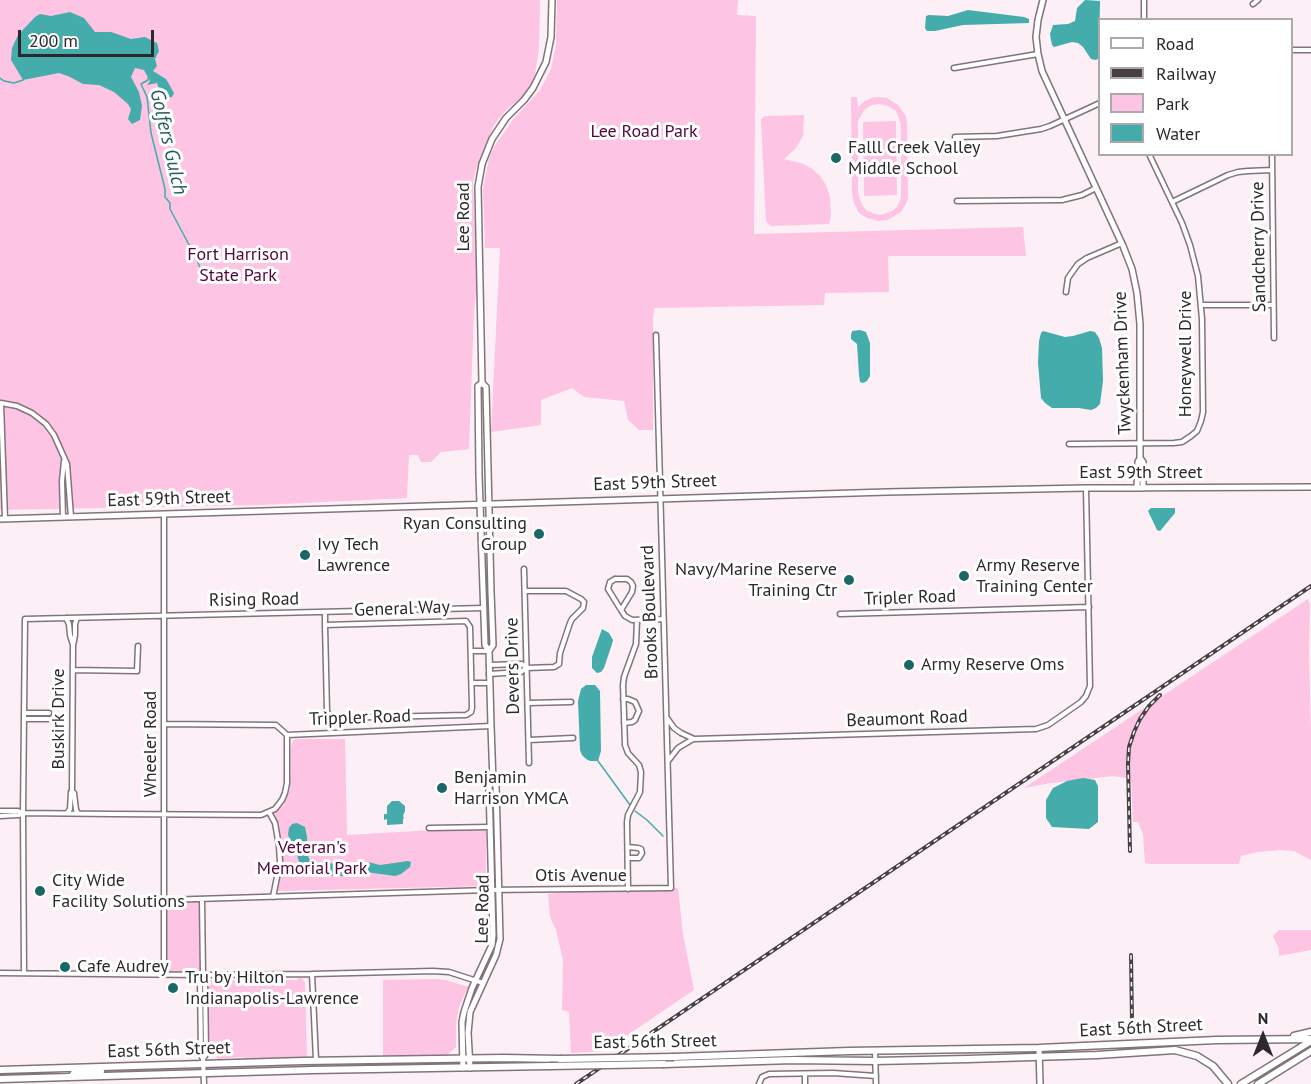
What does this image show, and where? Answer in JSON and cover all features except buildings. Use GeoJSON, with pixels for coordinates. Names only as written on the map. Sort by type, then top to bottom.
{"type":"FeatureCollection","features":[{"type":"Feature","properties":{"kind":"main road"},"geometry":{"type":"LineString","coordinates":[[1280,1039],[1311,1032]]}},
{"type":"Feature","properties":{"kind":"main road","name":"East 56th Street"},"geometry":{"type":"LineString","coordinates":[[0,1070],[316,1061],[674,1057],[1040,1048],[1190,1041],[1311,1040]]}},
{"type":"Feature","properties":{"kind":"main road"},"geometry":{"type":"LineString","coordinates":[[1241,1084],[1311,1040]]}},
{"type":"Feature","properties":{"kind":"main road","name":"East 56th Street"},"geometry":{"type":"LineString","coordinates":[[0,1079],[71,1077],[203,1066],[262,1071],[466,1068],[1040,1057],[1175,1050],[1197,1056],[1213,1066],[1228,1084]]}},
{"type":"Feature","properties":{"kind":"main road"},"geometry":{"type":"LineString","coordinates":[[1258,1084],[1311,1051]]}},
{"type":"Feature","properties":{"kind":"main road"},"geometry":{"type":"LineString","coordinates":[[262,1071],[313,1065],[316,1061]]}},
{"type":"Feature","properties":{"kind":"main road"},"geometry":{"type":"LineString","coordinates":[[71,1077],[74,1073],[95,1072],[106,1067]]}},
{"type":"Feature","properties":{"kind":"main road"},"geometry":{"type":"LineString","coordinates":[[28,1078],[34,1074],[50,1073],[52,1069]]}},
{"type":"Feature","properties":{"kind":"street","name":"Lee Road"},"geometry":{"type":"LineString","coordinates":[[466,1068],[463,1017],[492,941],[489,651],[492,645],[486,387],[482,382],[479,175],[485,154],[497,130],[524,100],[541,76],[550,46],[552,0]]}},
{"type":"Feature","properties":{"kind":"street","name":"Twyckenham Drive"},"geometry":{"type":"LineString","coordinates":[[1044,0],[1037,24],[1036,39],[1044,77],[1122,243],[1134,278],[1139,309],[1140,458],[1138,462],[1140,488]]}},
{"type":"Feature","properties":{"kind":"street"},"geometry":{"type":"LineString","coordinates":[[1144,0],[1144,18]]}},
{"type":"Feature","properties":{"kind":"street"},"geometry":{"type":"LineString","coordinates":[[1253,4],[1258,0]]}},
{"type":"Feature","properties":{"kind":"street"},"geometry":{"type":"LineString","coordinates":[[1293,50],[1311,50]]}},
{"type":"Feature","properties":{"kind":"street"},"geometry":{"type":"LineString","coordinates":[[954,68],[1038,54]]}},
{"type":"Feature","properties":{"kind":"street"},"geometry":{"type":"LineString","coordinates":[[955,137],[1004,136],[1041,129],[1098,104]]}},
{"type":"Feature","properties":{"kind":"street","name":"Honeywell Drive"},"geometry":{"type":"LineString","coordinates":[[1069,444],[1182,442],[1194,434],[1200,425],[1203,414],[1202,305],[1199,280],[1181,220],[1150,156]]}},
{"type":"Feature","properties":{"kind":"street","name":"Sandcherry Drive"},"geometry":{"type":"LineString","coordinates":[[1272,156],[1274,338]]}},
{"type":"Feature","properties":{"kind":"street"},"geometry":{"type":"LineString","coordinates":[[1172,202],[1233,174],[1248,171],[1272,171]]}},
{"type":"Feature","properties":{"kind":"street"},"geometry":{"type":"LineString","coordinates":[[957,201],[1062,200],[1082,195],[1096,188]]}},
{"type":"Feature","properties":{"kind":"street"},"geometry":{"type":"LineString","coordinates":[[1066,292],[1069,276],[1078,264],[1122,243]]}},
{"type":"Feature","properties":{"kind":"street"},"geometry":{"type":"LineString","coordinates":[[1202,305],[1273,305]]}},
{"type":"Feature","properties":{"kind":"street","name":"Brooks Boulevard"},"geometry":{"type":"LineString","coordinates":[[656,336],[671,888]]}},
{"type":"Feature","properties":{"kind":"street","name":"Lee Road"},"geometry":{"type":"LineString","coordinates":[[482,382],[478,386],[480,504],[485,645],[489,651]]}},
{"type":"Feature","properties":{"kind":"street"},"geometry":{"type":"LineString","coordinates":[[2,519],[1,403],[25,409],[42,420],[57,440],[67,464],[71,517]]}},
{"type":"Feature","properties":{"kind":"street"},"geometry":{"type":"LineString","coordinates":[[63,517],[64,461]]}},
{"type":"Feature","properties":{"kind":"street","name":"East 59th Street"},"geometry":{"type":"LineString","coordinates":[[2,519],[887,492],[1311,487]]}},
{"type":"Feature","properties":{"kind":"street","name":"Beaumont Road"},"geometry":{"type":"LineString","coordinates":[[694,739],[1036,729],[1048,725],[1081,702],[1090,688],[1086,488]]}},
{"type":"Feature","properties":{"kind":"street","name":"Wheeler Road"},"geometry":{"type":"LineString","coordinates":[[164,514],[164,975]]}},
{"type":"Feature","properties":{"kind":"street","name":"Devers Drive"},"geometry":{"type":"LineString","coordinates":[[524,569],[529,763]]}},
{"type":"Feature","properties":{"kind":"street"},"geometry":{"type":"LineString","coordinates":[[621,609],[632,592],[633,586],[627,579],[615,579],[609,582],[608,589],[621,609],[628,618],[632,620],[663,619]]}},
{"type":"Feature","properties":{"kind":"street"},"geometry":{"type":"LineString","coordinates":[[489,674],[521,672],[527,668],[559,665],[560,652],[570,623],[584,604],[581,599],[566,591],[525,591]]}},
{"type":"Feature","properties":{"kind":"street","name":"Tripler Road"},"geometry":{"type":"LineString","coordinates":[[840,614],[1089,607]]}},
{"type":"Feature","properties":{"kind":"street","name":"Rising Road"},"geometry":{"type":"LineString","coordinates":[[24,713],[25,619],[484,608]]}},
{"type":"Feature","properties":{"kind":"street"},"geometry":{"type":"LineString","coordinates":[[325,612],[325,625]]}},
{"type":"Feature","properties":{"kind":"street","name":"Buskirk Drive"},"geometry":{"type":"LineString","coordinates":[[66,618],[73,646]]}},
{"type":"Feature","properties":{"kind":"street","name":"Buskirk Drive"},"geometry":{"type":"LineString","coordinates":[[67,813],[70,809],[70,793],[72,792],[73,646],[77,618]]}},
{"type":"Feature","properties":{"kind":"street","name":"General Way"},"geometry":{"type":"LineString","coordinates":[[464,620],[468,622],[471,651],[471,712],[467,715],[334,719],[327,712],[325,625],[464,620]]}},
{"type":"Feature","properties":{"kind":"street"},"geometry":{"type":"LineString","coordinates":[[628,889],[627,820],[640,794],[641,772],[639,765],[626,747],[623,681],[636,644],[637,620]]}},
{"type":"Feature","properties":{"kind":"street"},"geometry":{"type":"LineString","coordinates":[[73,670],[138,671],[138,646]]}},
{"type":"Feature","properties":{"kind":"street"},"geometry":{"type":"LineString","coordinates":[[471,651],[489,651]]}},
{"type":"Feature","properties":{"kind":"street"},"geometry":{"type":"LineString","coordinates":[[489,665],[522,664],[527,668]]}},
{"type":"Feature","properties":{"kind":"street"},"geometry":{"type":"LineString","coordinates":[[472,683],[490,683]]}},
{"type":"Feature","properties":{"kind":"street"},"geometry":{"type":"LineString","coordinates":[[623,699],[635,702],[639,711],[635,720],[624,723]]}},
{"type":"Feature","properties":{"kind":"street"},"geometry":{"type":"LineString","coordinates":[[528,703],[572,702]]}},
{"type":"Feature","properties":{"kind":"street"},"geometry":{"type":"LineString","coordinates":[[24,973],[24,713],[49,713]]}},
{"type":"Feature","properties":{"kind":"street"},"geometry":{"type":"LineString","coordinates":[[666,717],[679,732],[694,739]]}},
{"type":"Feature","properties":{"kind":"street"},"geometry":{"type":"LineString","coordinates":[[24,719],[49,719]]}},
{"type":"Feature","properties":{"kind":"street"},"geometry":{"type":"LineString","coordinates":[[164,724],[276,725],[287,735]]}},
{"type":"Feature","properties":{"kind":"street","name":"Trippler Road"},"geometry":{"type":"LineString","coordinates":[[270,812],[278,805],[285,793],[287,735],[491,726]]}},
{"type":"Feature","properties":{"kind":"street"},"geometry":{"type":"LineString","coordinates":[[529,740],[573,738]]}},
{"type":"Feature","properties":{"kind":"street"},"geometry":{"type":"LineString","coordinates":[[668,763],[678,748],[694,739]]}},
{"type":"Feature","properties":{"kind":"street","name":"Lee Road"},"geometry":{"type":"LineString","coordinates":[[466,1059],[469,1017],[496,956],[500,939],[496,786],[492,782]]}},
{"type":"Feature","properties":{"kind":"street","name":"Buskirk Drive"},"geometry":{"type":"LineString","coordinates":[[72,792],[78,814]]}},
{"type":"Feature","properties":{"kind":"street"},"geometry":{"type":"LineString","coordinates":[[0,811],[164,815],[261,815],[270,812],[279,846],[280,862],[273,897]]}},
{"type":"Feature","properties":{"kind":"street"},"geometry":{"type":"LineString","coordinates":[[0,816],[19,816],[23,813]]}},
{"type":"Feature","properties":{"kind":"street"},"geometry":{"type":"LineString","coordinates":[[429,828],[490,827]]}},
{"type":"Feature","properties":{"kind":"street"},"geometry":{"type":"LineString","coordinates":[[628,848],[638,848],[642,852],[639,858],[628,858]]}},
{"type":"Feature","properties":{"kind":"street","name":"Otis Avenue"},"geometry":{"type":"LineString","coordinates":[[164,900],[492,890],[671,888]]}},
{"type":"Feature","properties":{"kind":"street"},"geometry":{"type":"LineString","coordinates":[[202,899],[207,1054],[203,1066],[204,1084]]}},
{"type":"Feature","properties":{"kind":"street"},"geometry":{"type":"LineString","coordinates":[[0,973],[203,975],[433,971],[448,972],[483,983]]}},
{"type":"Feature","properties":{"kind":"street"},"geometry":{"type":"LineString","coordinates":[[312,974],[316,1061]]}},
{"type":"Feature","properties":{"kind":"street"},"geometry":{"type":"LineString","coordinates":[[1040,1048],[1040,1084]]}},
{"type":"Feature","properties":{"kind":"street"},"geometry":{"type":"LineString","coordinates":[[875,1052],[876,1084]]}},
{"type":"Feature","properties":{"kind":"street"},"geometry":{"type":"LineString","coordinates":[[759,1084],[762,1077],[769,1074],[841,1073],[876,1076]]}},
{"type":"Feature","properties":{"kind":"street"},"geometry":{"type":"LineString","coordinates":[[805,1074],[805,1084]]}},
{"type":"Feature","properties":{"kind":"green space","name":"Fort Harrison State Park"},"geometry":{"type":"Polygon","coordinates":[[[0,0],[540,0],[539,48],[535,74],[530,86],[520,99],[506,110],[494,125],[473,182],[477,280],[469,449],[441,452],[431,462],[421,462],[418,455],[409,455],[407,498],[261,505],[0,510],[0,0]]]}},
{"type":"Feature","properties":{"kind":"green space","name":"Lee Road Park"},"geometry":{"type":"Polygon","coordinates":[[[557,0],[738,0],[737,15],[756,16],[754,234],[1023,227],[1026,256],[888,256],[889,292],[825,293],[824,305],[654,308],[653,430],[639,430],[628,420],[624,401],[584,397],[572,388],[541,400],[541,425],[491,432],[500,248],[485,248],[483,189],[489,158],[494,147],[512,121],[540,90],[551,69],[556,44],[557,0]]]}},
{"type":"Feature","properties":{"kind":"green space"},"geometry":{"type":"Polygon","coordinates":[[[851,97],[857,97],[858,107],[871,98],[887,98],[898,105],[906,116],[908,199],[901,212],[888,220],[878,221],[859,213],[852,192],[851,97]],[[872,105],[864,110],[858,121],[858,193],[866,210],[881,215],[897,207],[901,198],[901,124],[896,111],[888,106],[872,105]]]}},
{"type":"Feature","properties":{"kind":"green space"},"geometry":{"type":"Polygon","coordinates":[[[804,115],[803,136],[796,148],[784,159],[801,163],[820,176],[830,197],[829,224],[771,226],[766,221],[761,120],[766,116],[804,115]]]}},
{"type":"Feature","properties":{"kind":"green space"},"geometry":{"type":"Polygon","coordinates":[[[896,121],[897,195],[864,196],[863,122],[896,121]]]}},
{"type":"Feature","properties":{"kind":"green space"},"geometry":{"type":"Polygon","coordinates":[[[1308,599],[1310,605],[1311,860],[1294,851],[1280,850],[1241,856],[1239,864],[1145,863],[1143,834],[1138,822],[1133,822],[1131,779],[1114,776],[1024,788],[1308,599]]]}},
{"type":"Feature","properties":{"kind":"green space","name":"Veteran's Memorial Park"},"geometry":{"type":"Polygon","coordinates":[[[345,739],[347,835],[486,827],[486,886],[277,891],[282,848],[273,813],[283,806],[289,793],[291,747],[293,740],[345,739]]]}},
{"type":"Feature","properties":{"kind":"green space"},"geometry":{"type":"Polygon","coordinates":[[[678,888],[683,934],[694,990],[604,1051],[571,1053],[569,1012],[562,1010],[563,960],[556,930],[550,917],[548,894],[678,888]]]}},
{"type":"Feature","properties":{"kind":"green space"},"geometry":{"type":"Polygon","coordinates":[[[202,899],[203,975],[164,975],[164,900],[202,899]]]}},
{"type":"Feature","properties":{"kind":"green space"},"geometry":{"type":"Polygon","coordinates":[[[1279,930],[1311,930],[1311,950],[1279,956],[1279,949],[1273,936],[1279,930]]]}},
{"type":"Feature","properties":{"kind":"green space"},"geometry":{"type":"Polygon","coordinates":[[[302,978],[305,983],[307,1058],[217,1059],[216,1051],[208,1051],[208,984],[212,979],[297,980],[302,978]]]}},
{"type":"Feature","properties":{"kind":"green space"},"geometry":{"type":"Polygon","coordinates":[[[436,979],[469,987],[459,1007],[456,1047],[447,1055],[383,1057],[383,980],[436,979]]]}},
{"type":"Feature","properties":{"kind":"water"},"geometry":{"type":"Polygon","coordinates":[[[1085,0],[1100,1],[1098,59],[1096,60],[1091,59],[1078,43],[1072,42],[1054,47],[1052,45],[1050,34],[1053,25],[1075,21],[1077,8],[1085,0]]]}},
{"type":"Feature","properties":{"kind":"water"},"geometry":{"type":"Polygon","coordinates":[[[968,10],[1024,17],[1029,19],[1029,23],[963,25],[935,31],[927,31],[925,28],[926,16],[948,16],[968,10]]]}},
{"type":"Feature","properties":{"kind":"water"},"geometry":{"type":"Polygon","coordinates":[[[70,12],[84,18],[95,32],[111,32],[131,39],[145,37],[157,43],[159,51],[155,59],[157,66],[153,71],[166,79],[174,93],[172,97],[162,98],[157,83],[147,85],[150,81],[144,70],[135,68],[131,77],[139,92],[142,106],[140,120],[132,124],[128,119],[131,109],[128,104],[114,92],[99,85],[83,84],[59,73],[23,80],[11,60],[12,48],[18,35],[40,14],[51,16],[70,12]]]}},
{"type":"Feature","properties":{"kind":"water"},"geometry":{"type":"Polygon","coordinates":[[[852,331],[866,332],[870,343],[870,376],[863,383],[860,382],[857,344],[851,339],[852,331]]]}},
{"type":"Feature","properties":{"kind":"water"},"geometry":{"type":"Polygon","coordinates":[[[1043,331],[1065,337],[1090,331],[1095,332],[1102,348],[1103,381],[1100,404],[1096,408],[1091,410],[1052,408],[1041,398],[1038,363],[1039,341],[1043,331]]]}},
{"type":"Feature","properties":{"kind":"water"},"geometry":{"type":"Polygon","coordinates":[[[1151,508],[1175,508],[1175,513],[1160,531],[1157,530],[1148,511],[1151,508]]]}},
{"type":"Feature","properties":{"kind":"water"},"geometry":{"type":"Polygon","coordinates":[[[602,629],[609,633],[613,640],[604,668],[597,673],[592,668],[592,657],[602,629]]]}},
{"type":"Feature","properties":{"kind":"water"},"geometry":{"type":"Polygon","coordinates":[[[586,685],[595,685],[600,691],[601,751],[598,761],[586,759],[580,750],[578,701],[581,689],[586,685]]]}},
{"type":"Feature","properties":{"kind":"water"},"geometry":{"type":"Polygon","coordinates":[[[1083,778],[1095,780],[1098,786],[1098,822],[1089,829],[1052,827],[1046,818],[1046,800],[1053,788],[1067,781],[1083,778]]]}},
{"type":"Feature","properties":{"kind":"water"},"geometry":{"type":"Polygon","coordinates":[[[392,801],[399,801],[405,806],[403,824],[387,825],[387,819],[384,820],[387,806],[392,801]]]}},
{"type":"Feature","properties":{"kind":"water"},"geometry":{"type":"Polygon","coordinates":[[[297,823],[305,827],[310,861],[346,865],[368,862],[380,865],[408,861],[411,862],[410,867],[395,876],[366,872],[349,876],[307,874],[301,868],[288,835],[292,824],[297,823]]]}},
{"type":"Feature","properties":{"kind":"waterway"},"geometry":{"type":"LineString","coordinates":[[0,78],[14,83],[23,80]]}},
{"type":"Feature","properties":{"kind":"waterway","name":"Golfers Gulch"},"geometry":{"type":"LineString","coordinates":[[148,78],[141,84],[147,97],[151,133],[165,197],[170,203],[170,209],[205,279]]}},
{"type":"Feature","properties":{"kind":"waterway"},"geometry":{"type":"LineString","coordinates":[[598,761],[630,805]]}},
{"type":"Feature","properties":{"kind":"waterway"},"geometry":{"type":"LineString","coordinates":[[635,811],[663,836]]}},
{"type":"Feature","properties":{"kind":"railway"},"geometry":{"type":"LineString","coordinates":[[576,1084],[1311,586]]}},
{"type":"Feature","properties":{"kind":"railway"},"geometry":{"type":"LineString","coordinates":[[1130,851],[1129,747],[1140,719],[1160,695]]}},
{"type":"Feature","properties":{"kind":"railway"},"geometry":{"type":"LineString","coordinates":[[1131,955],[1132,1021]]}},
{"type":"Feature","properties":{"kind":"place","name":"Falll Creek Valley Middle School"},"geometry":{"type":"Point","coordinates":[836,158]}},
{"type":"Feature","properties":{"kind":"place","name":"Ryan Consulting Group"},"geometry":{"type":"Point","coordinates":[539,534]}},
{"type":"Feature","properties":{"kind":"place","name":"Ivy Tech Lawrence"},"geometry":{"type":"Point","coordinates":[305,555]}},
{"type":"Feature","properties":{"kind":"place","name":"Army Reserve Training Center"},"geometry":{"type":"Point","coordinates":[964,576]}},
{"type":"Feature","properties":{"kind":"place","name":"Navy/Marine Reserve Training Ctr"},"geometry":{"type":"Point","coordinates":[849,580]}},
{"type":"Feature","properties":{"kind":"place","name":"Army Reserve Oms"},"geometry":{"type":"Point","coordinates":[909,665]}},
{"type":"Feature","properties":{"kind":"place","name":"Benjamin Harrison YMCA"},"geometry":{"type":"Point","coordinates":[442,788]}},
{"type":"Feature","properties":{"kind":"place","name":"City Wide Facility Solutions"},"geometry":{"type":"Point","coordinates":[40,891]}},
{"type":"Feature","properties":{"kind":"place","name":"Cafe Audrey"},"geometry":{"type":"Point","coordinates":[65,967]}},
{"type":"Feature","properties":{"kind":"place","name":"Tru by Hilton Indianapolis-Lawrence"},"geometry":{"type":"Point","coordinates":[173,988]}}]}
